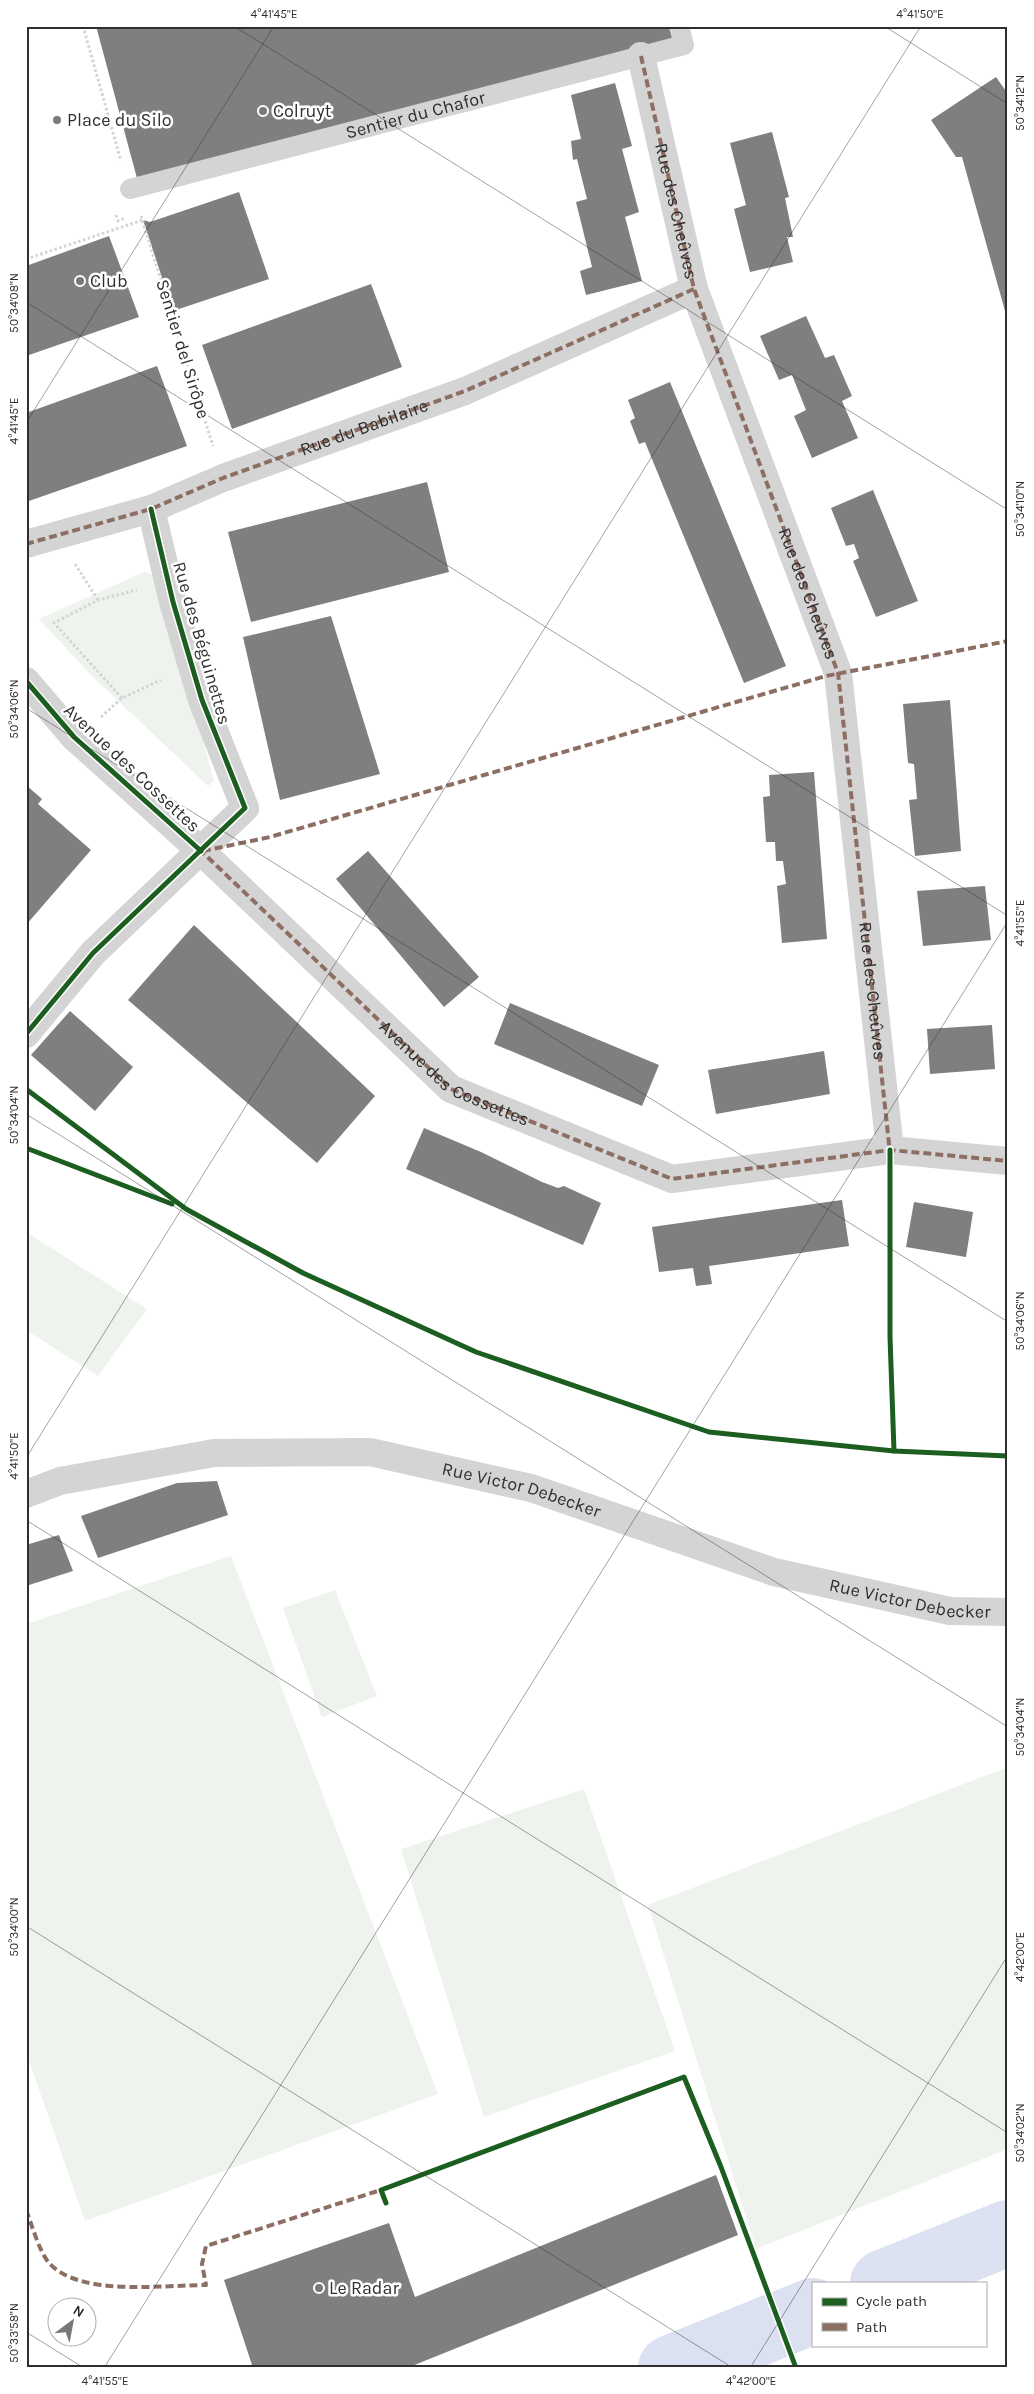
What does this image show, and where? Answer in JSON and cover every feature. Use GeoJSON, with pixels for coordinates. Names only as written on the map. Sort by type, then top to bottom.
{"type":"FeatureCollection","features":[{"type":"Feature","properties":{"kind":"street","name":"Rue des Cheûves"},"geometry":{"type":"LineString","coordinates":[[641,56],[694,289],[838,673],[890,1150]]}},
{"type":"Feature","properties":{"kind":"street","name":"Rue du Babilaire"},"geometry":{"type":"LineString","coordinates":[[26,544],[151,509],[223,478],[465,392],[694,289]]}},
{"type":"Feature","properties":{"kind":"street","name":"Rue des Béguinettes"},"geometry":{"type":"LineString","coordinates":[[151,509],[173,602],[202,700],[245,808],[201,851]]}},
{"type":"Feature","properties":{"kind":"street","name":"Avenue des Cossettes"},"geometry":{"type":"LineString","coordinates":[[26,681],[74,737],[201,851],[451,1089],[672,1179],[890,1150],[1008,1161]]}},
{"type":"Feature","properties":{"kind":"street"},"geometry":{"type":"LineString","coordinates":[[26,1034],[93,953],[201,851]]}},
{"type":"Feature","properties":{"kind":"street","name":"Rue Victor Debecker"},"geometry":{"type":"LineString","coordinates":[[26,1494],[60,1481],[214,1453],[370,1452],[531,1488],[774,1572],[950,1610],[1008,1612]]}},
{"type":"Feature","properties":{"kind":"lane","name":"Sentier du Chafor"},"geometry":{"type":"LineString","coordinates":[[130,189],[684,45],[679,26]]}},
{"type":"Feature","properties":{"kind":"path"},"geometry":{"type":"LineString","coordinates":[[83,26],[130,189]]}},
{"type":"Feature","properties":{"kind":"path"},"geometry":{"type":"LineString","coordinates":[[122,698],[54,623],[98,600],[143,589]]}},
{"type":"Feature","properties":{"kind":"path"},"geometry":{"type":"LineString","coordinates":[[74,737],[122,698],[169,676],[191,661]]}},
{"type":"Feature","properties":{"kind":"path"},"geometry":{"type":"LineString","coordinates":[[26,1089],[194,1214]]}},
{"type":"Feature","properties":{"kind":"path"},"geometry":{"type":"LineString","coordinates":[[159,1199],[186,1209]]}},
{"type":"Feature","properties":{"kind":"path"},"geometry":{"type":"LineString","coordinates":[[890,1337],[894,1451]]}},
{"type":"Feature","properties":{"kind":"path"},"geometry":{"type":"LineString","coordinates":[[884,1450],[903,1452]]}},
{"type":"Feature","properties":{"kind":"path"},"geometry":{"type":"LineString","coordinates":[[386,2203],[382,2190],[684,2077],[721,2167],[796,2368]]}},
{"type":"Feature","properties":{"kind":"shaded area"},"geometry":{"type":"Polygon","coordinates":[[[144,572],[159,576],[214,781],[208,786],[92,676],[39,619],[144,572]]]}},
{"type":"Feature","properties":{"kind":"shaded area"},"geometry":{"type":"Polygon","coordinates":[[[26,1232],[147,1309],[98,1376],[26,1330],[26,1232]]]}},
{"type":"Feature","properties":{"kind":"shaded area"},"geometry":{"type":"Polygon","coordinates":[[[231,1556],[438,2094],[85,2221],[26,2052],[26,1624],[231,1556]]]}},
{"type":"Feature","properties":{"kind":"shaded area"},"geometry":{"type":"Polygon","coordinates":[[[335,1590],[377,1696],[322,1717],[283,1608],[335,1590]]]}},
{"type":"Feature","properties":{"kind":"shaded area"},"geometry":{"type":"Polygon","coordinates":[[[1008,1767],[1008,2149],[756,2249],[648,1905],[1008,1767]]]}},
{"type":"Feature","properties":{"kind":"shaded area"},"geometry":{"type":"Polygon","coordinates":[[[584,1789],[675,2051],[484,2117],[401,1849],[584,1789]]]}},
{"type":"Feature","properties":{"kind":"building","name":"Colruyt"},"geometry":{"type":"Polygon","coordinates":[[[96,26],[674,26],[678,39],[138,182],[96,26]]]}},
{"type":"Feature","properties":{"kind":"building"},"geometry":{"type":"Polygon","coordinates":[[[996,77],[1008,94],[1007,318],[962,157],[956,157],[931,120],[996,77]]]}},
{"type":"Feature","properties":{"kind":"building"},"geometry":{"type":"Polygon","coordinates":[[[615,83],[632,146],[622,149],[639,212],[625,217],[642,281],[586,295],[580,271],[592,267],[576,202],[587,199],[577,159],[573,160],[571,141],[581,139],[571,95],[615,83]]]}},
{"type":"Feature","properties":{"kind":"building"},"geometry":{"type":"Polygon","coordinates":[[[772,132],[789,197],[785,198],[793,237],[787,237],[793,262],[750,272],[734,209],[746,205],[730,143],[772,132]]]}},
{"type":"Feature","properties":{"kind":"building"},"geometry":{"type":"Polygon","coordinates":[[[239,192],[269,279],[173,311],[143,220],[150,222],[239,192]]]}},
{"type":"Feature","properties":{"kind":"building"},"geometry":{"type":"Polygon","coordinates":[[[109,236],[139,317],[26,356],[26,266],[109,236]]]}},
{"type":"Feature","properties":{"kind":"building"},"geometry":{"type":"Polygon","coordinates":[[[371,284],[402,367],[232,429],[202,345],[371,284]]]}},
{"type":"Feature","properties":{"kind":"building"},"geometry":{"type":"Polygon","coordinates":[[[806,316],[825,358],[834,355],[852,396],[842,401],[858,438],[812,458],[794,416],[806,410],[792,375],[779,380],[760,336],[806,316]]]}},
{"type":"Feature","properties":{"kind":"building"},"geometry":{"type":"Polygon","coordinates":[[[157,366],[187,446],[26,502],[26,413],[157,366]]]}},
{"type":"Feature","properties":{"kind":"building"},"geometry":{"type":"Polygon","coordinates":[[[670,382],[786,666],[744,683],[645,442],[639,444],[630,421],[635,418],[628,400],[670,382]]]}},
{"type":"Feature","properties":{"kind":"building"},"geometry":{"type":"Polygon","coordinates":[[[427,482],[449,572],[251,622],[228,532],[427,482]]]}},
{"type":"Feature","properties":{"kind":"building"},"geometry":{"type":"Polygon","coordinates":[[[873,490],[918,601],[876,617],[853,561],[859,558],[854,544],[846,546],[831,508],[873,490]]]}},
{"type":"Feature","properties":{"kind":"building"},"geometry":{"type":"Polygon","coordinates":[[[331,616],[380,774],[280,800],[243,637],[331,616]]]}},
{"type":"Feature","properties":{"kind":"building"},"geometry":{"type":"Polygon","coordinates":[[[950,700],[961,851],[915,856],[909,800],[917,799],[914,764],[908,763],[903,704],[950,700]]]}},
{"type":"Feature","properties":{"kind":"building"},"geometry":{"type":"Polygon","coordinates":[[[814,772],[827,939],[782,943],[777,886],[786,884],[783,861],[776,861],[775,842],[766,842],[763,797],[770,796],[769,775],[814,772]]]}},
{"type":"Feature","properties":{"kind":"building"},"geometry":{"type":"Polygon","coordinates":[[[26,785],[42,799],[38,804],[91,850],[26,925],[26,785]]]}},
{"type":"Feature","properties":{"kind":"building"},"geometry":{"type":"Polygon","coordinates":[[[368,851],[479,977],[444,1007],[336,879],[368,851]]]}},
{"type":"Feature","properties":{"kind":"building"},"geometry":{"type":"Polygon","coordinates":[[[985,886],[991,940],[923,946],[917,891],[985,886]]]}},
{"type":"Feature","properties":{"kind":"building"},"geometry":{"type":"Polygon","coordinates":[[[194,925],[375,1096],[317,1163],[128,1000],[194,925]]]}},
{"type":"Feature","properties":{"kind":"building"},"geometry":{"type":"Polygon","coordinates":[[[510,1003],[659,1065],[642,1106],[494,1044],[510,1003]]]}},
{"type":"Feature","properties":{"kind":"building"},"geometry":{"type":"Polygon","coordinates":[[[70,1011],[133,1067],[95,1111],[31,1055],[70,1011]]]}},
{"type":"Feature","properties":{"kind":"building"},"geometry":{"type":"Polygon","coordinates":[[[992,1025],[995,1069],[930,1074],[927,1029],[992,1025]]]}},
{"type":"Feature","properties":{"kind":"building"},"geometry":{"type":"Polygon","coordinates":[[[824,1051],[830,1094],[716,1114],[708,1070],[824,1051]]]}},
{"type":"Feature","properties":{"kind":"building"},"geometry":{"type":"Polygon","coordinates":[[[424,1128],[481,1152],[542,1182],[558,1188],[564,1186],[601,1203],[583,1245],[406,1169],[424,1128]]]}},
{"type":"Feature","properties":{"kind":"building"},"geometry":{"type":"Polygon","coordinates":[[[842,1200],[849,1246],[709,1266],[712,1284],[696,1286],[693,1268],[659,1272],[652,1227],[842,1200]]]}},
{"type":"Feature","properties":{"kind":"building"},"geometry":{"type":"Polygon","coordinates":[[[914,1202],[973,1212],[966,1257],[906,1247],[914,1202]]]}},
{"type":"Feature","properties":{"kind":"building"},"geometry":{"type":"Polygon","coordinates":[[[217,1481],[228,1515],[98,1558],[81,1516],[177,1483],[217,1481]]]}},
{"type":"Feature","properties":{"kind":"building"},"geometry":{"type":"Polygon","coordinates":[[[59,1535],[73,1571],[26,1586],[26,1545],[59,1535]]]}},
{"type":"Feature","properties":{"kind":"building"},"geometry":{"type":"Polygon","coordinates":[[[716,2175],[738,2235],[407,2368],[253,2368],[224,2280],[389,2223],[415,2297],[716,2175]]]}},
{"type":"Feature","properties":{"kind":"waterway"},"geometry":{"type":"LineString","coordinates":[[886,2282],[1008,2233]]}},
{"type":"Feature","properties":{"kind":"waterway"},"geometry":{"type":"LineString","coordinates":[[671,2368],[812,2311]]}},
{"type":"Feature","properties":{"kind":"marked path"},"geometry":{"type":"LineString","coordinates":[[641,56],[694,289],[838,673],[890,1153]]}},
{"type":"Feature","properties":{"kind":"marked path"},"geometry":{"type":"LineString","coordinates":[[26,544],[151,509],[223,478],[465,391],[694,289]]}},
{"type":"Feature","properties":{"kind":"marked path"},"geometry":{"type":"LineString","coordinates":[[203,851],[270,837],[826,676],[1008,641]]}},
{"type":"Feature","properties":{"kind":"marked path"},"geometry":{"type":"LineString","coordinates":[[199,849],[451,1089],[672,1179],[890,1150],[1008,1161]]}},
{"type":"Feature","properties":{"kind":"marked path"},"geometry":{"type":"LineString","coordinates":[[26,2210],[45,2258],[63,2274],[81,2281],[123,2287],[206,2285],[202,2264],[206,2246],[381,2190]]}},
{"type":"Feature","properties":{"kind":"cycle path"},"geometry":{"type":"LineString","coordinates":[[26,1034],[93,953],[245,808],[202,700],[173,602],[151,509]]}},
{"type":"Feature","properties":{"kind":"cycle path"},"geometry":{"type":"LineString","coordinates":[[26,681],[74,737],[201,851]]}},
{"type":"Feature","properties":{"kind":"cycle path"},"geometry":{"type":"LineString","coordinates":[[26,1089],[186,1209],[303,1273],[476,1352],[709,1432],[894,1451],[1008,1456]]}},
{"type":"Feature","properties":{"kind":"cycle path"},"geometry":{"type":"LineString","coordinates":[[26,1148],[172,1204]]}},
{"type":"Feature","properties":{"kind":"cycle path"},"geometry":{"type":"LineString","coordinates":[[890,1150],[890,1337],[894,1451]]}},
{"type":"Feature","properties":{"kind":"cycle path"},"geometry":{"type":"LineString","coordinates":[[386,2203],[381,2190],[684,2077],[721,2167],[796,2368]]}},
{"type":"Feature","properties":{"kind":"place","name":"Colruyt"},"geometry":{"type":"Point","coordinates":[263,111]}},
{"type":"Feature","properties":{"kind":"place","name":"Place du Silo"},"geometry":{"type":"Point","coordinates":[57,120]}},
{"type":"Feature","properties":{"kind":"place","name":"Club"},"geometry":{"type":"Point","coordinates":[80,281]}},
{"type":"Feature","properties":{"kind":"place","name":"Le Radar"},"geometry":{"type":"Point","coordinates":[319,2288]}}]}
